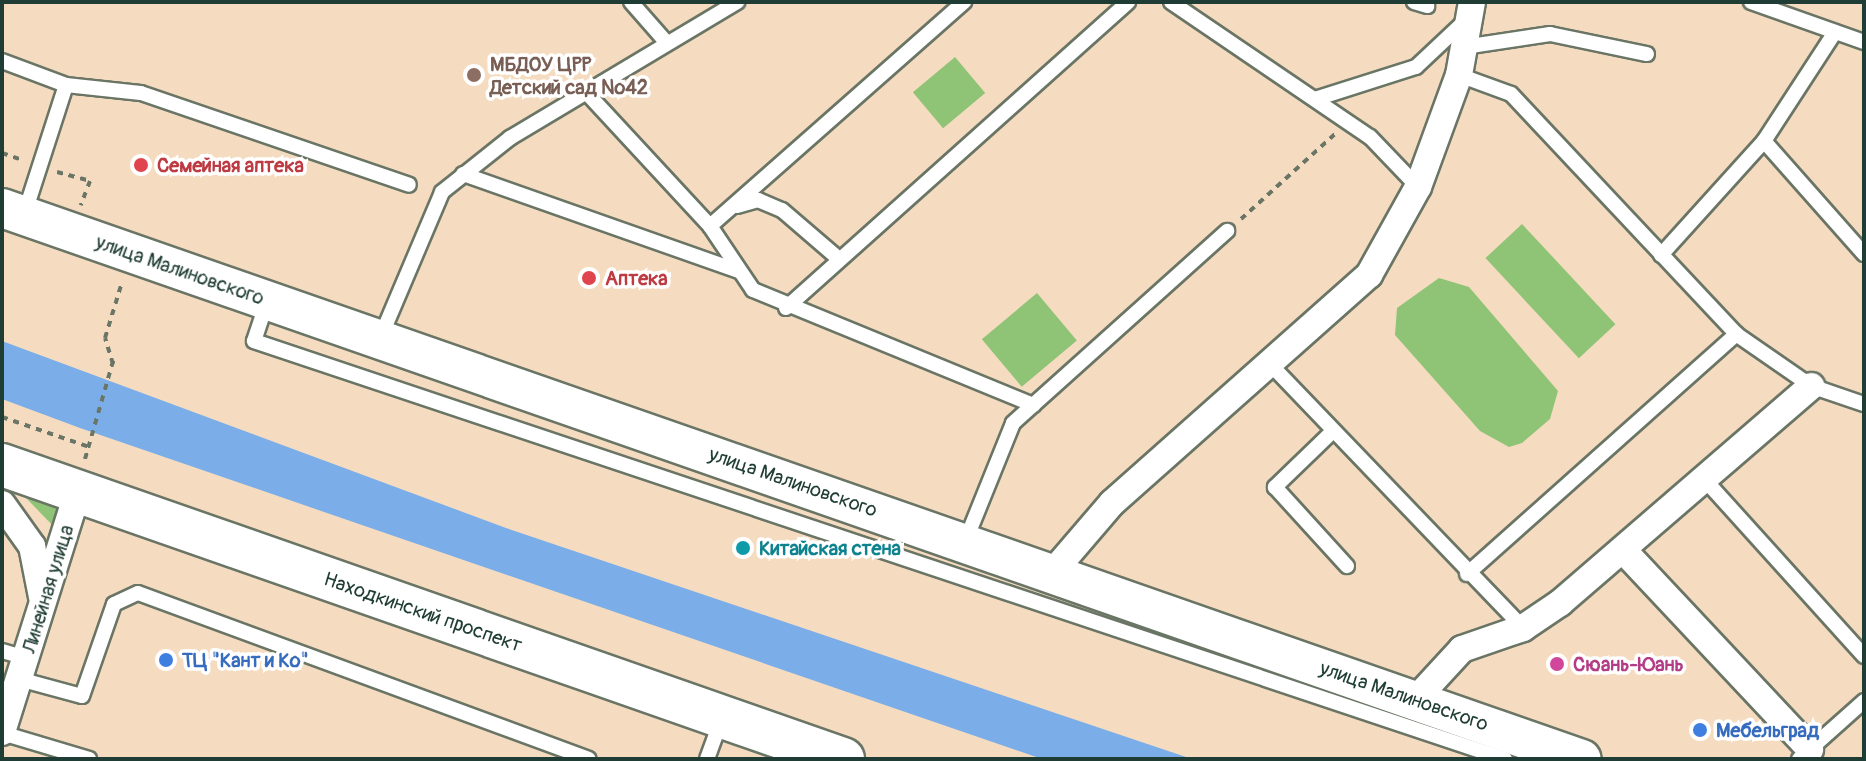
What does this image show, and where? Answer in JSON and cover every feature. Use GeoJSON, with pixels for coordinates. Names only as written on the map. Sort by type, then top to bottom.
{"type":"FeatureCollection","features":[{"type":"Feature","properties":{"kind":"main road","name":"улица Малиновского"},"geometry":{"type":"LineString","coordinates":[[13,212],[381,336],[1052,573],[1410,712],[1582,759]]}},
{"type":"Feature","properties":{"kind":"main road","name":"Находкинский проспект"},"geometry":{"type":"LineString","coordinates":[[2,465],[843,759]]}},
{"type":"Feature","properties":{"kind":"street"},"geometry":{"type":"LineString","coordinates":[[1052,573],[1112,503],[1272,366],[1369,275],[1418,187],[1459,75],[1469,11]]}},
{"type":"Feature","properties":{"kind":"street"},"geometry":{"type":"LineString","coordinates":[[1410,712],[1462,649],[1523,628],[1624,551],[1811,386]]}},
{"type":"Feature","properties":{"kind":"street","name":"Линейная улица"},"geometry":{"type":"LineString","coordinates":[[2,732],[16,663],[42,607],[78,491]]}},
{"type":"Feature","properties":{"kind":"street"},"geometry":{"type":"LineString","coordinates":[[2,504],[32,546],[42,607]]}},
{"type":"Feature","properties":{"kind":"street"},"geometry":{"type":"LineString","coordinates":[[1624,551],[1805,754]]}},
{"type":"Feature","properties":{"kind":"lane"},"geometry":{"type":"LineString","coordinates":[[631,2],[667,43]]}},
{"type":"Feature","properties":{"kind":"lane"},"geometry":{"type":"LineString","coordinates":[[381,336],[442,192],[463,174],[585,91],[737,2]]}},
{"type":"Feature","properties":{"kind":"lane"},"geometry":{"type":"LineString","coordinates":[[710,226],[964,2]]}},
{"type":"Feature","properties":{"kind":"lane"},"geometry":{"type":"LineString","coordinates":[[786,308],[1128,2]]}},
{"type":"Feature","properties":{"kind":"lane"},"geometry":{"type":"LineString","coordinates":[[1171,2],[1349,122],[1418,187]]}},
{"type":"Feature","properties":{"kind":"lane"},"geometry":{"type":"LineString","coordinates":[[1751,2],[1864,42]]}},
{"type":"Feature","properties":{"kind":"lane"},"geometry":{"type":"LineString","coordinates":[[1315,99],[1416,67],[1469,11]]}},
{"type":"Feature","properties":{"kind":"lane"},"geometry":{"type":"LineString","coordinates":[[1661,255],[1764,141],[1835,32]]}},
{"type":"Feature","properties":{"kind":"lane"},"geometry":{"type":"LineString","coordinates":[[1464,47],[1550,34],[1647,54]]}},
{"type":"Feature","properties":{"kind":"lane"},"geometry":{"type":"LineString","coordinates":[[2,61],[66,85],[141,93],[409,185]]}},
{"type":"Feature","properties":{"kind":"lane"},"geometry":{"type":"LineString","coordinates":[[1459,75],[1511,94],[1736,334],[1811,386],[1864,404]]}},
{"type":"Feature","properties":{"kind":"lane"},"geometry":{"type":"LineString","coordinates":[[13,212],[66,85]]}},
{"type":"Feature","properties":{"kind":"lane"},"geometry":{"type":"LineString","coordinates":[[585,91],[710,226],[739,272]]}},
{"type":"Feature","properties":{"kind":"lane"},"geometry":{"type":"LineString","coordinates":[[1764,141],[1864,254]]}},
{"type":"Feature","properties":{"kind":"lane"},"geometry":{"type":"LineString","coordinates":[[463,174],[739,272],[786,308],[1033,405]]}},
{"type":"Feature","properties":{"kind":"lane"},"geometry":{"type":"LineString","coordinates":[[731,208],[758,200],[782,210],[839,259]]}},
{"type":"Feature","properties":{"kind":"lane"},"geometry":{"type":"LineString","coordinates":[[965,543],[1013,423],[1227,231]]}},
{"type":"Feature","properties":{"kind":"lane"},"geometry":{"type":"LineString","coordinates":[[267,300],[254,341],[1410,712],[1505,759]]}},
{"type":"Feature","properties":{"kind":"lane"},"geometry":{"type":"LineString","coordinates":[[1467,574],[1736,334]]}},
{"type":"Feature","properties":{"kind":"lane"},"geometry":{"type":"LineString","coordinates":[[1272,366],[1467,574],[1523,628]]}},
{"type":"Feature","properties":{"kind":"lane"},"geometry":{"type":"LineString","coordinates":[[1333,431],[1275,487],[1347,566]]}},
{"type":"Feature","properties":{"kind":"lane"},"geometry":{"type":"LineString","coordinates":[[1705,480],[1864,656]]}},
{"type":"Feature","properties":{"kind":"lane"},"geometry":{"type":"LineString","coordinates":[[16,663],[82,696],[114,604],[138,593],[588,759]]}},
{"type":"Feature","properties":{"kind":"lane"},"geometry":{"type":"LineString","coordinates":[[1805,754],[1864,701]]}},
{"type":"Feature","properties":{"kind":"lane"},"geometry":{"type":"LineString","coordinates":[[707,759],[722,717]]}},
{"type":"Feature","properties":{"kind":"lane"},"geometry":{"type":"LineString","coordinates":[[2,732],[89,759]]}},
{"type":"Feature","properties":{"kind":"path"},"geometry":{"type":"LineString","coordinates":[[1227,231],[1349,122]]}},
{"type":"Feature","properties":{"kind":"path"},"geometry":{"type":"LineString","coordinates":[[2,417],[90,444],[114,358]]}},
{"type":"Feature","properties":{"kind":"green space"},"geometry":{"type":"Polygon","coordinates":[[[955,57],[985,93],[943,128],[913,92],[955,57]]]}},
{"type":"Feature","properties":{"kind":"green space"},"geometry":{"type":"Polygon","coordinates":[[[1522,224],[1615,324],[1579,358],[1485,258],[1522,224]]]}},
{"type":"Feature","properties":{"kind":"green space"},"geometry":{"type":"Polygon","coordinates":[[[1439,278],[1469,287],[1558,391],[1550,419],[1522,443],[1509,447],[1480,431],[1395,335],[1397,308],[1439,278]]]}},
{"type":"Feature","properties":{"kind":"green space"},"geometry":{"type":"Polygon","coordinates":[[[1037,293],[1077,340],[1022,387],[982,339],[1037,293]]]}},
{"type":"Feature","properties":{"kind":"green space"},"geometry":{"type":"Polygon","coordinates":[[[2,473],[67,493],[57,530],[2,473]]]}},
{"type":"Feature","properties":{"kind":"water"},"geometry":{"type":"Polygon","coordinates":[[[2,341],[506,528],[1192,759],[1042,759],[80,428],[2,399],[2,341]]]}},
{"type":"Feature","properties":{"kind":"place","name":"МБДОУ ЦРР Детский сад №42"},"geometry":{"type":"Point","coordinates":[474,75]}},
{"type":"Feature","properties":{"kind":"place","name":"Семейная аптека"},"geometry":{"type":"Point","coordinates":[141,165]}},
{"type":"Feature","properties":{"kind":"place","name":"Аптека"},"geometry":{"type":"Point","coordinates":[589,278]}},
{"type":"Feature","properties":{"kind":"place","name":"Китайская стена"},"geometry":{"type":"Point","coordinates":[743,548]}},
{"type":"Feature","properties":{"kind":"place","name":"ТЦ \"Кант и Ко\""},"geometry":{"type":"Point","coordinates":[166,660]}},
{"type":"Feature","properties":{"kind":"place","name":"Сюань-Юань"},"geometry":{"type":"Point","coordinates":[1557,664]}},
{"type":"Feature","properties":{"kind":"place","name":"Мебельград"},"geometry":{"type":"Point","coordinates":[1700,730]}}]}
